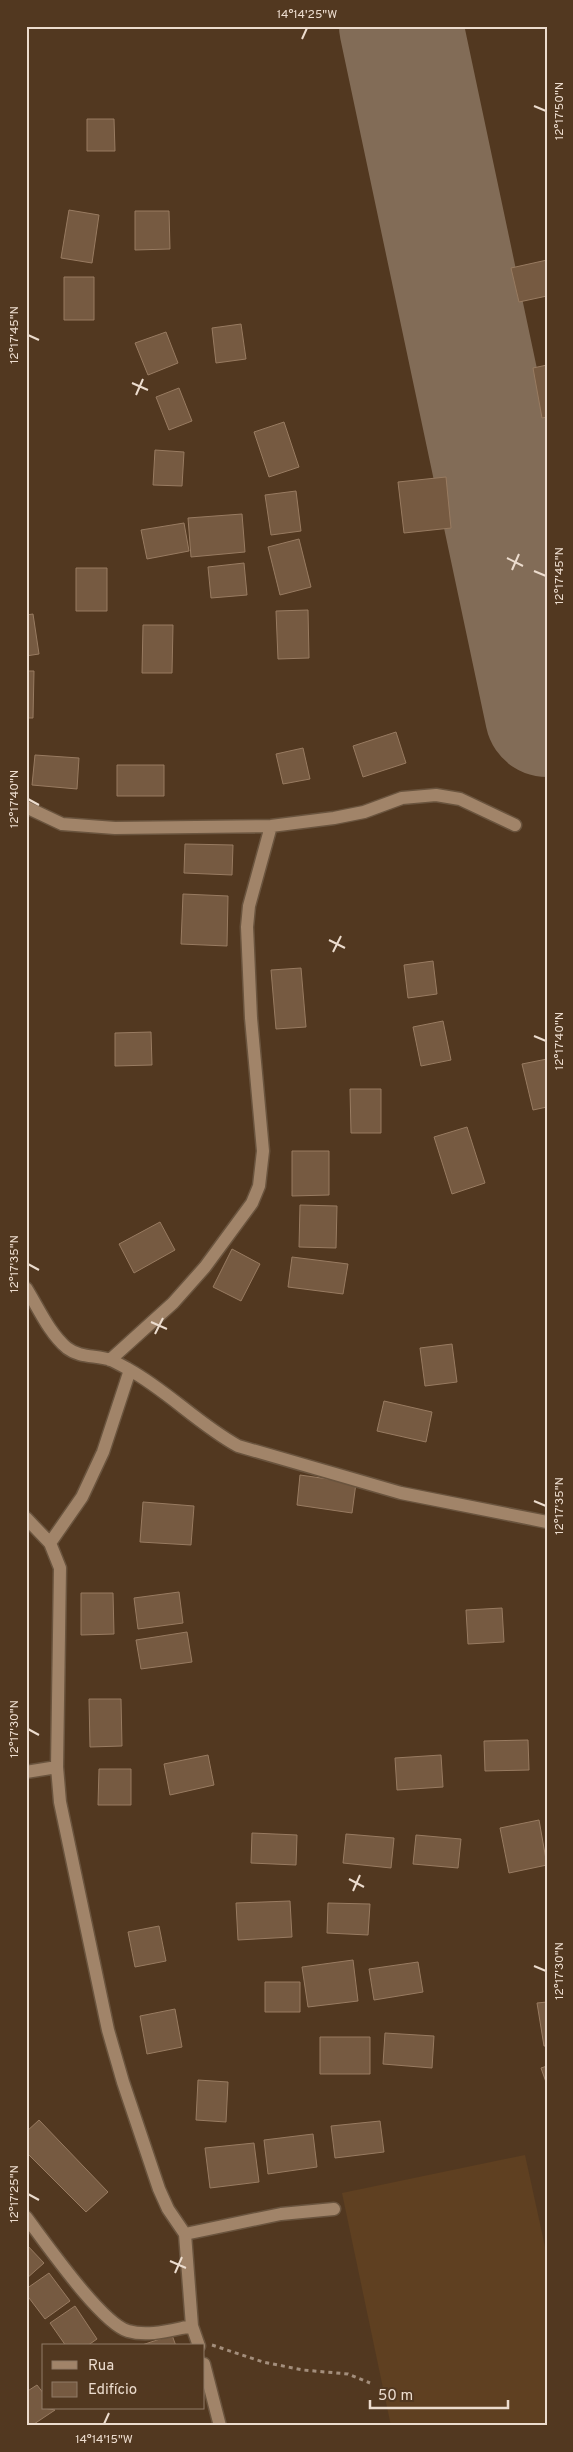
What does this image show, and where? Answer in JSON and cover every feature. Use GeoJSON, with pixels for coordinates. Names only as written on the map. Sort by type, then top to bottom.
{"type":"FeatureCollection","features":[{"type":"Feature","properties":{"kind":"street"},"geometry":{"type":"LineString","coordinates":[[26,807],[62,824],[115,828],[271,826],[334,818],[364,812],[402,798],[436,795],[460,799],[515,825]]}},
{"type":"Feature","properties":{"kind":"street"},"geometry":{"type":"LineString","coordinates":[[110,1360],[173,1303],[205,1266],[252,1203],[259,1186],[262,1151],[251,1018],[247,927],[249,906],[271,826]]}},
{"type":"Feature","properties":{"kind":"street"},"geometry":{"type":"LineString","coordinates":[[26,1288],[59,1340],[68,1349],[76,1354],[110,1360],[130,1370],[159,1388],[219,1435],[238,1446],[401,1493],[547,1522]]}},
{"type":"Feature","properties":{"kind":"street"},"geometry":{"type":"LineString","coordinates":[[50,1543],[82,1497],[103,1452],[130,1370]]}},
{"type":"Feature","properties":{"kind":"street"},"geometry":{"type":"LineString","coordinates":[[26,1518],[50,1543],[60,1568],[57,1767],[60,1802],[108,2030],[159,2189],[168,2208],[185,2234],[192,2326],[198,2343]]}},
{"type":"Feature","properties":{"kind":"street"},"geometry":{"type":"LineString","coordinates":[[26,1772],[57,1767]]}},
{"type":"Feature","properties":{"kind":"street"},"geometry":{"type":"LineString","coordinates":[[185,2234],[281,2214],[334,2208]]}},
{"type":"Feature","properties":{"kind":"street"},"geometry":{"type":"LineString","coordinates":[[26,2217],[81,2289],[121,2329],[146,2334],[192,2326]]}},
{"type":"Feature","properties":{"kind":"street"},"geometry":{"type":"LineString","coordinates":[[205,2368],[220,2426]]}},
{"type":"Feature","properties":{"kind":"path"},"geometry":{"type":"LineString","coordinates":[[205,2345],[263,2362],[303,2370],[348,2374],[370,2383]]}},
{"type":"Feature","properties":{"kind":"shaded area"},"geometry":{"type":"Polygon","coordinates":[[[525,2155],[547,2256],[547,2426],[391,2426],[342,2193],[525,2155]]]}},
{"type":"Feature","properties":{"kind":"building"},"geometry":{"type":"Polygon","coordinates":[[[87,119],[114,119],[115,151],[87,151],[87,119]]]}},
{"type":"Feature","properties":{"kind":"building"},"geometry":{"type":"Polygon","coordinates":[[[69,210],[99,215],[92,263],[61,258],[69,210]]]}},
{"type":"Feature","properties":{"kind":"building"},"geometry":{"type":"Polygon","coordinates":[[[135,211],[169,211],[170,249],[135,250],[135,211]]]}},
{"type":"Feature","properties":{"kind":"building"},"geometry":{"type":"Polygon","coordinates":[[[547,260],[547,296],[519,302],[511,268],[547,260]]]}},
{"type":"Feature","properties":{"kind":"building"},"geometry":{"type":"Polygon","coordinates":[[[64,277],[94,277],[94,320],[64,320],[64,277]]]}},
{"type":"Feature","properties":{"kind":"building"},"geometry":{"type":"Polygon","coordinates":[[[241,324],[246,359],[216,363],[212,328],[241,324]]]}},
{"type":"Feature","properties":{"kind":"building"},"geometry":{"type":"Polygon","coordinates":[[[166,332],[178,363],[148,375],[135,343],[166,332]]]}},
{"type":"Feature","properties":{"kind":"building"},"geometry":{"type":"Polygon","coordinates":[[[547,365],[547,417],[542,418],[533,368],[547,365]]]}},
{"type":"Feature","properties":{"kind":"building"},"geometry":{"type":"Polygon","coordinates":[[[179,388],[192,421],[169,430],[156,397],[179,388]]]}},
{"type":"Feature","properties":{"kind":"building"},"geometry":{"type":"Polygon","coordinates":[[[284,422],[299,467],[269,477],[254,432],[284,422]]]}},
{"type":"Feature","properties":{"kind":"building"},"geometry":{"type":"Polygon","coordinates":[[[155,450],[184,452],[182,486],[153,485],[155,450]]]}},
{"type":"Feature","properties":{"kind":"building"},"geometry":{"type":"Polygon","coordinates":[[[446,477],[451,528],[404,533],[398,482],[446,477]]]}},
{"type":"Feature","properties":{"kind":"building"},"geometry":{"type":"Polygon","coordinates":[[[296,491],[301,531],[271,535],[265,495],[296,491]]]}},
{"type":"Feature","properties":{"kind":"building"},"geometry":{"type":"Polygon","coordinates":[[[242,514],[245,552],[191,557],[188,518],[242,514]]]}},
{"type":"Feature","properties":{"kind":"building"},"geometry":{"type":"Polygon","coordinates":[[[184,523],[189,551],[147,559],[141,530],[184,523]]]}},
{"type":"Feature","properties":{"kind":"building"},"geometry":{"type":"Polygon","coordinates":[[[299,539],[311,587],[280,595],[268,547],[299,539]]]}},
{"type":"Feature","properties":{"kind":"building"},"geometry":{"type":"Polygon","coordinates":[[[244,563],[247,595],[211,598],[208,567],[244,563]]]}},
{"type":"Feature","properties":{"kind":"building"},"geometry":{"type":"Polygon","coordinates":[[[76,568],[107,568],[107,611],[76,611],[76,568]]]}},
{"type":"Feature","properties":{"kind":"building"},"geometry":{"type":"Polygon","coordinates":[[[308,610],[309,658],[278,659],[276,611],[308,610]]]}},
{"type":"Feature","properties":{"kind":"building"},"geometry":{"type":"Polygon","coordinates":[[[33,614],[39,654],[26,656],[26,615],[33,614]]]}},
{"type":"Feature","properties":{"kind":"building"},"geometry":{"type":"Polygon","coordinates":[[[143,625],[173,625],[172,673],[142,673],[143,625]]]}},
{"type":"Feature","properties":{"kind":"building"},"geometry":{"type":"Polygon","coordinates":[[[26,671],[34,671],[33,718],[26,718],[26,671]]]}},
{"type":"Feature","properties":{"kind":"building"},"geometry":{"type":"Polygon","coordinates":[[[396,732],[406,763],[363,777],[353,746],[396,732]]]}},
{"type":"Feature","properties":{"kind":"building"},"geometry":{"type":"Polygon","coordinates":[[[303,748],[310,779],[283,784],[276,754],[303,748]]]}},
{"type":"Feature","properties":{"kind":"building"},"geometry":{"type":"Polygon","coordinates":[[[35,755],[79,758],[77,789],[32,785],[35,755]]]}},
{"type":"Feature","properties":{"kind":"building"},"geometry":{"type":"Polygon","coordinates":[[[117,765],[164,765],[164,796],[117,796],[117,765]]]}},
{"type":"Feature","properties":{"kind":"building"},"geometry":{"type":"Polygon","coordinates":[[[185,844],[233,845],[232,875],[184,873],[185,844]]]}},
{"type":"Feature","properties":{"kind":"building"},"geometry":{"type":"Polygon","coordinates":[[[183,894],[228,896],[227,946],[181,944],[183,894]]]}},
{"type":"Feature","properties":{"kind":"building"},"geometry":{"type":"Polygon","coordinates":[[[433,961],[437,994],[408,998],[404,965],[433,961]]]}},
{"type":"Feature","properties":{"kind":"building"},"geometry":{"type":"Polygon","coordinates":[[[301,968],[306,1027],[276,1029],[271,970],[301,968]]]}},
{"type":"Feature","properties":{"kind":"building"},"geometry":{"type":"Polygon","coordinates":[[[443,1021],[451,1060],[421,1066],[413,1027],[443,1021]]]}},
{"type":"Feature","properties":{"kind":"building"},"geometry":{"type":"Polygon","coordinates":[[[151,1032],[152,1065],[115,1066],[115,1033],[151,1032]]]}},
{"type":"Feature","properties":{"kind":"building"},"geometry":{"type":"Polygon","coordinates":[[[547,1059],[547,1107],[533,1110],[522,1064],[547,1059]]]}},
{"type":"Feature","properties":{"kind":"building"},"geometry":{"type":"Polygon","coordinates":[[[350,1089],[381,1089],[381,1133],[351,1133],[350,1089]]]}},
{"type":"Feature","properties":{"kind":"building"},"geometry":{"type":"Polygon","coordinates":[[[467,1127],[485,1183],[452,1194],[434,1137],[467,1127]]]}},
{"type":"Feature","properties":{"kind":"building"},"geometry":{"type":"Polygon","coordinates":[[[292,1151],[329,1151],[329,1195],[292,1196],[292,1151]]]}},
{"type":"Feature","properties":{"kind":"building"},"geometry":{"type":"Polygon","coordinates":[[[300,1205],[337,1206],[336,1248],[299,1247],[300,1205]]]}},
{"type":"Feature","properties":{"kind":"building"},"geometry":{"type":"Polygon","coordinates":[[[160,1222],[175,1250],[134,1273],[119,1244],[160,1222]]]}},
{"type":"Feature","properties":{"kind":"building"},"geometry":{"type":"Polygon","coordinates":[[[232,1249],[260,1264],[241,1301],[213,1287],[232,1249]]]}},
{"type":"Feature","properties":{"kind":"building"},"geometry":{"type":"Polygon","coordinates":[[[292,1257],[348,1264],[343,1294],[288,1287],[292,1257]]]}},
{"type":"Feature","properties":{"kind":"building"},"geometry":{"type":"Polygon","coordinates":[[[452,1344],[457,1382],[425,1386],[420,1348],[452,1344]]]}},
{"type":"Feature","properties":{"kind":"building"},"geometry":{"type":"Polygon","coordinates":[[[384,1401],[432,1412],[426,1442],[377,1431],[384,1401]]]}},
{"type":"Feature","properties":{"kind":"building"},"geometry":{"type":"Polygon","coordinates":[[[300,1475],[356,1483],[352,1513],[297,1505],[300,1475]]]}},
{"type":"Feature","properties":{"kind":"building"},"geometry":{"type":"Polygon","coordinates":[[[143,1502],[194,1506],[191,1545],[140,1542],[143,1502]]]}},
{"type":"Feature","properties":{"kind":"building"},"geometry":{"type":"Polygon","coordinates":[[[179,1592],[183,1623],[138,1629],[134,1598],[179,1592]]]}},
{"type":"Feature","properties":{"kind":"building"},"geometry":{"type":"Polygon","coordinates":[[[81,1593],[113,1593],[114,1634],[81,1635],[81,1593]]]}},
{"type":"Feature","properties":{"kind":"building"},"geometry":{"type":"Polygon","coordinates":[[[502,1608],[504,1642],[468,1644],[466,1610],[502,1608]]]}},
{"type":"Feature","properties":{"kind":"building"},"geometry":{"type":"Polygon","coordinates":[[[187,1632],[192,1662],[141,1669],[136,1640],[187,1632]]]}},
{"type":"Feature","properties":{"kind":"building"},"geometry":{"type":"Polygon","coordinates":[[[89,1699],[121,1699],[122,1746],[90,1747],[89,1699]]]}},
{"type":"Feature","properties":{"kind":"building"},"geometry":{"type":"Polygon","coordinates":[[[528,1740],[529,1770],[485,1771],[484,1741],[528,1740]]]}},
{"type":"Feature","properties":{"kind":"building"},"geometry":{"type":"Polygon","coordinates":[[[208,1755],[214,1785],[170,1795],[164,1764],[208,1755]]]}},
{"type":"Feature","properties":{"kind":"building"},"geometry":{"type":"Polygon","coordinates":[[[441,1755],[443,1787],[397,1790],[395,1758],[441,1755]]]}},
{"type":"Feature","properties":{"kind":"building"},"geometry":{"type":"Polygon","coordinates":[[[99,1769],[131,1769],[131,1805],[98,1805],[99,1769]]]}},
{"type":"Feature","properties":{"kind":"building"},"geometry":{"type":"Polygon","coordinates":[[[539,1820],[547,1865],[509,1873],[500,1828],[539,1820]]]}},
{"type":"Feature","properties":{"kind":"building"},"geometry":{"type":"Polygon","coordinates":[[[252,1833],[297,1835],[296,1865],[251,1863],[252,1833]]]}},
{"type":"Feature","properties":{"kind":"building"},"geometry":{"type":"Polygon","coordinates":[[[346,1834],[394,1838],[391,1868],[343,1863],[346,1834]]]}},
{"type":"Feature","properties":{"kind":"building"},"geometry":{"type":"Polygon","coordinates":[[[416,1835],[461,1839],[458,1868],[413,1864],[416,1835]]]}},
{"type":"Feature","properties":{"kind":"building"},"geometry":{"type":"Polygon","coordinates":[[[290,1901],[292,1937],[238,1940],[236,1903],[290,1901]]]}},
{"type":"Feature","properties":{"kind":"building"},"geometry":{"type":"Polygon","coordinates":[[[328,1903],[370,1904],[368,1935],[327,1933],[328,1903]]]}},
{"type":"Feature","properties":{"kind":"building"},"geometry":{"type":"Polygon","coordinates":[[[159,1926],[166,1961],[135,1967],[128,1932],[159,1926]]]}},
{"type":"Feature","properties":{"kind":"building"},"geometry":{"type":"Polygon","coordinates":[[[353,1960],[358,2001],[308,2007],[302,1967],[353,1960]]]}},
{"type":"Feature","properties":{"kind":"building"},"geometry":{"type":"Polygon","coordinates":[[[418,1962],[423,1992],[374,2000],[369,1969],[418,1962]]]}},
{"type":"Feature","properties":{"kind":"building"},"geometry":{"type":"Polygon","coordinates":[[[265,1982],[300,1982],[300,2012],[265,2012],[265,1982]]]}},
{"type":"Feature","properties":{"kind":"building"},"geometry":{"type":"Polygon","coordinates":[[[547,2002],[547,2046],[544,2046],[537,2003],[547,2002]]]}},
{"type":"Feature","properties":{"kind":"building"},"geometry":{"type":"Polygon","coordinates":[[[175,2009],[182,2047],[147,2054],[140,2016],[175,2009]]]}},
{"type":"Feature","properties":{"kind":"building"},"geometry":{"type":"Polygon","coordinates":[[[385,2033],[434,2036],[432,2068],[383,2064],[385,2033]]]}},
{"type":"Feature","properties":{"kind":"building"},"geometry":{"type":"Polygon","coordinates":[[[320,2037],[370,2037],[370,2074],[320,2074],[320,2037]]]}},
{"type":"Feature","properties":{"kind":"building"},"geometry":{"type":"Polygon","coordinates":[[[547,2066],[547,2085],[541,2068],[547,2066]]]}},
{"type":"Feature","properties":{"kind":"building"},"geometry":{"type":"Polygon","coordinates":[[[198,2080],[228,2082],[226,2122],[196,2120],[198,2080]]]}},
{"type":"Feature","properties":{"kind":"building"},"geometry":{"type":"Polygon","coordinates":[[[39,2120],[108,2192],[86,2212],[26,2152],[26,2132],[39,2120]]]}},
{"type":"Feature","properties":{"kind":"building"},"geometry":{"type":"Polygon","coordinates":[[[380,2121],[384,2152],[335,2158],[331,2126],[380,2121]]]}},
{"type":"Feature","properties":{"kind":"building"},"geometry":{"type":"Polygon","coordinates":[[[313,2134],[317,2167],[268,2174],[264,2140],[313,2134]]]}},
{"type":"Feature","properties":{"kind":"building"},"geometry":{"type":"Polygon","coordinates":[[[254,2143],[259,2182],[210,2188],[205,2148],[254,2143]]]}},
{"type":"Feature","properties":{"kind":"building"},"geometry":{"type":"Polygon","coordinates":[[[26,2244],[44,2263],[26,2279],[26,2244]]]}},
{"type":"Feature","properties":{"kind":"building"},"geometry":{"type":"Polygon","coordinates":[[[49,2273],[70,2301],[45,2319],[26,2294],[26,2289],[49,2273]]]}},
{"type":"Feature","properties":{"kind":"building"},"geometry":{"type":"Polygon","coordinates":[[[75,2306],[97,2339],[90,2344],[65,2344],[50,2323],[75,2306]]]}},
{"type":"Feature","properties":{"kind":"building"},"geometry":{"type":"Polygon","coordinates":[[[172,2335],[175,2344],[145,2344],[172,2335]]]}},
{"type":"Feature","properties":{"kind":"building"},"geometry":{"type":"Polygon","coordinates":[[[37,2385],[42,2391],[42,2410],[55,2410],[31,2426],[26,2426],[26,2392],[37,2385]]]}},
{"type":"Feature","properties":{"kind":"runway"},"geometry":{"type":"LineString","coordinates":[[401,26],[547,715]]}}]}
